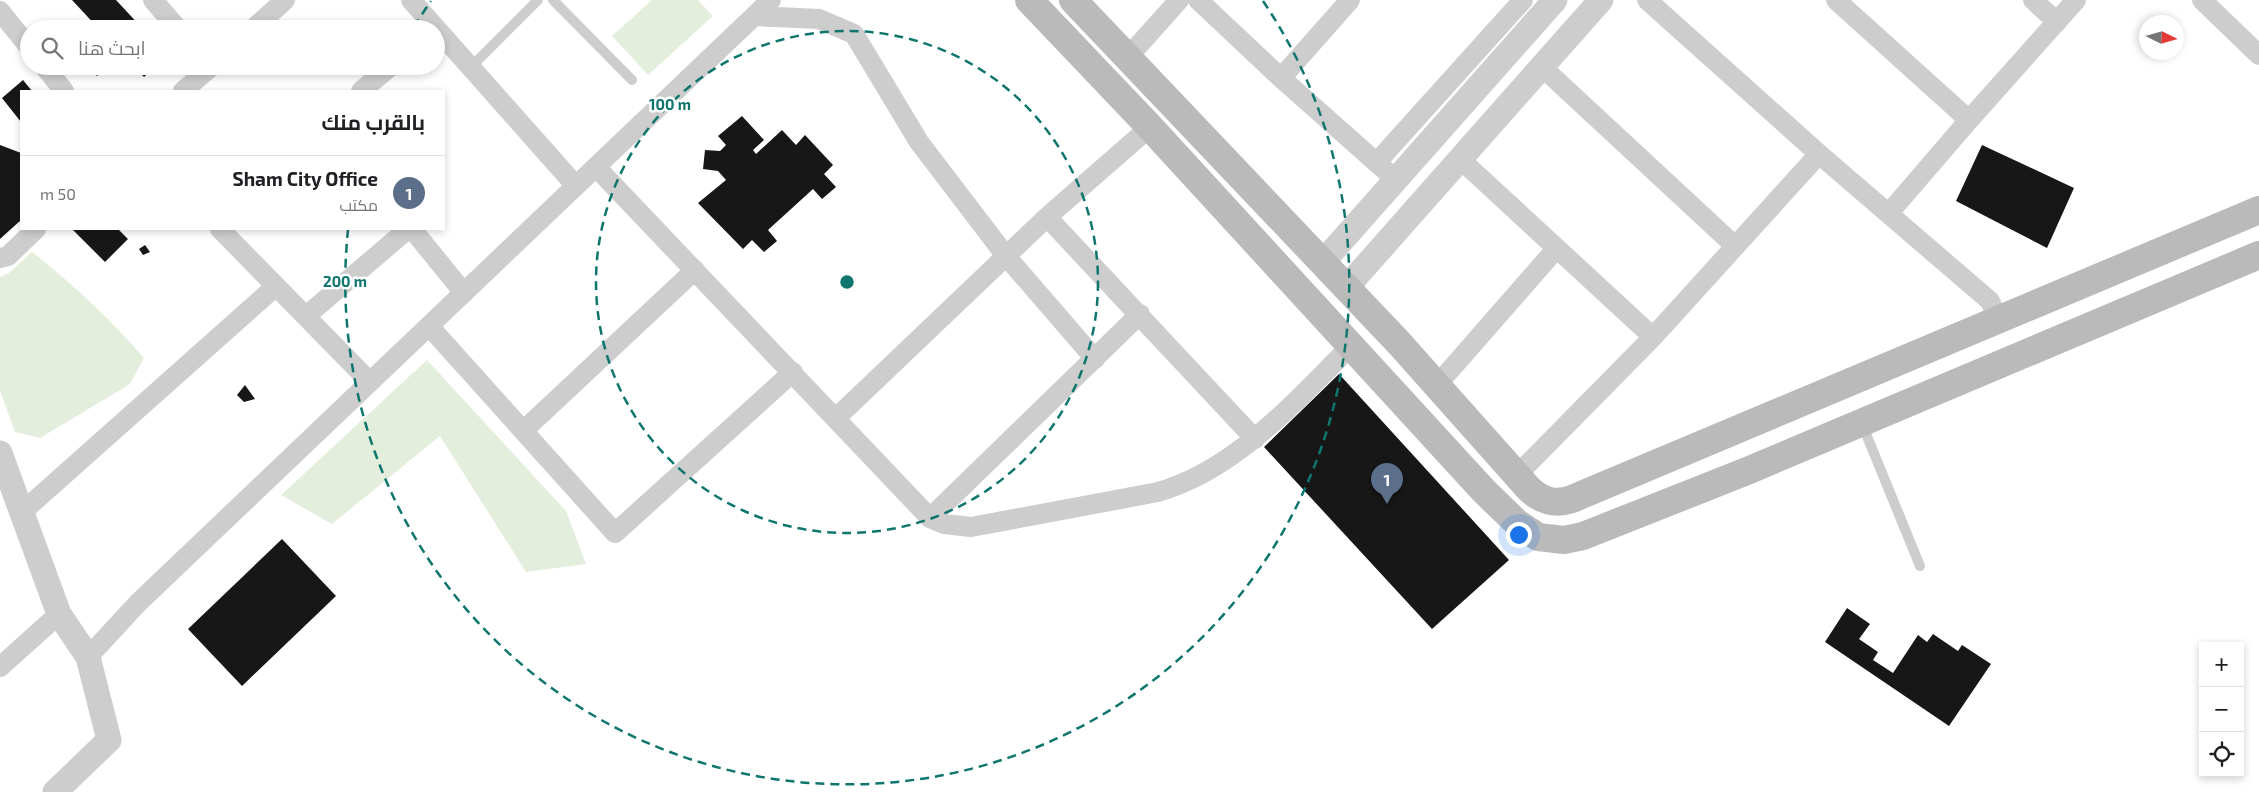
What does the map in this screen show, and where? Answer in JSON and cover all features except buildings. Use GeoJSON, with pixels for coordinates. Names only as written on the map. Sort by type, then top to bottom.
{"type":"FeatureCollection","features":[{"type":"Feature","properties":{"kind":"main road"},"geometry":{"type":"LineString","coordinates":[[1029,0],[1150,127],[1507,514],[1526,530],[1546,539],[1564,540],[1595,532],[1861,423],[2259,255]]}},
{"type":"Feature","properties":{"kind":"main road"},"geometry":{"type":"LineString","coordinates":[[1073,0],[1399,343],[1517,475],[1534,493],[1544,499],[1565,502],[2259,210]]}},
{"type":"Feature","properties":{"kind":"main road"},"geometry":{"type":"LineString","coordinates":[[1373,369],[1385,365],[1396,357],[1399,343]]}},
{"type":"Feature","properties":{"kind":"street"},"geometry":{"type":"LineString","coordinates":[[153,0],[170,20]]}},
{"type":"Feature","properties":{"kind":"street"},"geometry":{"type":"LineString","coordinates":[[263,20],[285,0]]}},
{"type":"Feature","properties":{"kind":"street"},"geometry":{"type":"LineString","coordinates":[[411,0],[429,20]]}},
{"type":"Feature","properties":{"kind":"street"},"geometry":{"type":"LineString","coordinates":[[88,657],[145,596],[771,0]]}},
{"type":"Feature","properties":{"kind":"street"},"geometry":{"type":"LineString","coordinates":[[1128,57],[1179,0]]}},
{"type":"Feature","properties":{"kind":"street"},"geometry":{"type":"LineString","coordinates":[[1198,0],[1281,78],[1395,179]]}},
{"type":"Feature","properties":{"kind":"street"},"geometry":{"type":"LineString","coordinates":[[1281,78],[1350,0]]}},
{"type":"Feature","properties":{"kind":"street"},"geometry":{"type":"LineString","coordinates":[[1377,162],[1523,0]]}},
{"type":"Feature","properties":{"kind":"street"},"geometry":{"type":"LineString","coordinates":[[1322,263],[1555,0]]}},
{"type":"Feature","properties":{"kind":"street"},"geometry":{"type":"LineString","coordinates":[[1346,288],[1601,0]]}},
{"type":"Feature","properties":{"kind":"street"},"geometry":{"type":"LineString","coordinates":[[1647,0],[1818,154],[1990,301],[1998,319]]}},
{"type":"Feature","properties":{"kind":"street"},"geometry":{"type":"LineString","coordinates":[[1836,0],[1969,120]]}},
{"type":"Feature","properties":{"kind":"street"},"geometry":{"type":"LineString","coordinates":[[2033,0],[2057,22]]}},
{"type":"Feature","properties":{"kind":"street"},"geometry":{"type":"LineString","coordinates":[[1889,213],[2076,0]]}},
{"type":"Feature","properties":{"kind":"street"},"geometry":{"type":"LineString","coordinates":[[2202,0],[2259,55]]}},
{"type":"Feature","properties":{"kind":"street"},"geometry":{"type":"LineString","coordinates":[[0,11],[20,36]]}},
{"type":"Feature","properties":{"kind":"street"},"geometry":{"type":"LineString","coordinates":[[754,16],[819,19],[854,34],[918,142],[1006,256],[1094,359]]}},
{"type":"Feature","properties":{"kind":"street"},"geometry":{"type":"LineString","coordinates":[[445,38],[576,186]]}},
{"type":"Feature","properties":{"kind":"street"},"geometry":{"type":"LineString","coordinates":[[1541,66],[1735,246]]}},
{"type":"Feature","properties":{"kind":"street"},"geometry":{"type":"LineString","coordinates":[[51,75],[63,90]]}},
{"type":"Feature","properties":{"kind":"street"},"geometry":{"type":"LineString","coordinates":[[184,90],[202,75]]}},
{"type":"Feature","properties":{"kind":"street"},"geometry":{"type":"LineString","coordinates":[[362,90],[380,75]]}},
{"type":"Feature","properties":{"kind":"street"},"geometry":{"type":"LineString","coordinates":[[836,418],[1047,217],[1150,127]]}},
{"type":"Feature","properties":{"kind":"street"},"geometry":{"type":"LineString","coordinates":[[1517,475],[1653,338],[1818,154]]}},
{"type":"Feature","properties":{"kind":"street"},"geometry":{"type":"LineString","coordinates":[[1460,159],[1653,338]]}},
{"type":"Feature","properties":{"kind":"street"},"geometry":{"type":"LineString","coordinates":[[596,167],[930,518],[944,524],[971,527],[1158,492],[1196,478],[1255,439],[1351,346]]}},
{"type":"Feature","properties":{"kind":"street"},"geometry":{"type":"LineString","coordinates":[[1047,217],[1140,314],[1255,439]]}},
{"type":"Feature","properties":{"kind":"street"},"geometry":{"type":"LineString","coordinates":[[0,258],[8,256],[35,230]]}},
{"type":"Feature","properties":{"kind":"street"},"geometry":{"type":"LineString","coordinates":[[221,230],[370,382]]}},
{"type":"Feature","properties":{"kind":"street"},"geometry":{"type":"LineString","coordinates":[[306,316],[407,230]]}},
{"type":"Feature","properties":{"kind":"street"},"geometry":{"type":"LineString","coordinates":[[413,230],[464,293]]}},
{"type":"Feature","properties":{"kind":"street"},"geometry":{"type":"LineString","coordinates":[[1437,385],[1556,249]]}},
{"type":"Feature","properties":{"kind":"street"},"geometry":{"type":"LineString","coordinates":[[523,431],[694,270]]}},
{"type":"Feature","properties":{"kind":"street"},"geometry":{"type":"LineString","coordinates":[[21,513],[276,286]]}},
{"type":"Feature","properties":{"kind":"street"},"geometry":{"type":"LineString","coordinates":[[930,518],[1140,314]]}},
{"type":"Feature","properties":{"kind":"street"},"geometry":{"type":"LineString","coordinates":[[429,326],[614,533],[792,372]]}},
{"type":"Feature","properties":{"kind":"street"},"geometry":{"type":"LineString","coordinates":[[0,453],[6,492],[21,513],[59,614],[88,657],[109,740],[55,792]]}},
{"type":"Feature","properties":{"kind":"street"},"geometry":{"type":"LineString","coordinates":[[0,667],[59,614]]}},
{"type":"Feature","properties":{"kind":"lane"},"geometry":{"type":"LineString","coordinates":[[471,67],[538,0]]}},
{"type":"Feature","properties":{"kind":"lane"},"geometry":{"type":"LineString","coordinates":[[553,0],[632,80]]}},
{"type":"Feature","properties":{"kind":"lane"},"geometry":{"type":"LineString","coordinates":[[1861,423],[1920,566]]}},
{"type":"Feature","properties":{"kind":"green space"},"geometry":{"type":"Polygon","coordinates":[[[652,0],[698,0],[713,16],[648,75],[612,36],[652,0]]]}},
{"type":"Feature","properties":{"kind":"green space"},"geometry":{"type":"Polygon","coordinates":[[[32,252],[91,302],[144,358],[130,384],[40,438],[15,432],[0,391],[0,277],[9,273],[32,252]]]}},
{"type":"Feature","properties":{"kind":"green space"},"geometry":{"type":"Polygon","coordinates":[[[427,360],[566,511],[586,564],[526,572],[440,436],[332,524],[281,495],[427,360]]]}},
{"type":"Feature","properties":{"kind":"place","name":"Sham City Office"},"geometry":{"type":"Point","coordinates":[1387,504]}}]}
